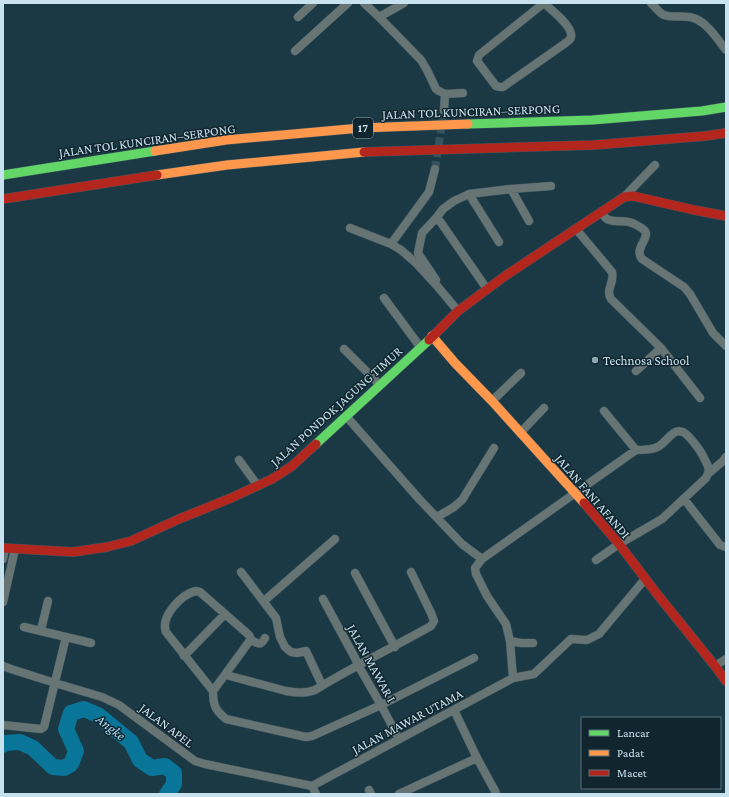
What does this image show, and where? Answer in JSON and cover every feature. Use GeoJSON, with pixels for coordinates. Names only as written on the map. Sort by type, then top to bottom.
{"type":"FeatureCollection","features":[{"type":"Feature","properties":{"kind":"main road","name":"JALAN TOL KUNCIRAN–SERPONG"},"geometry":{"type":"LineString","coordinates":[[3,175],[226,140],[361,128],[592,120],[702,111],[726,107]]}},
{"type":"Feature","properties":{"kind":"main road","name":"17"},"geometry":{"type":"LineString","coordinates":[[3,199],[227,165],[362,152],[594,145],[726,133]]}},
{"type":"Feature","properties":{"kind":"main road"},"geometry":{"type":"LineString","coordinates":[[624,197],[633,196],[726,216]]}},
{"type":"Feature","properties":{"kind":"main road","name":"JALAN PONDOK JAGUNG TIMUR"},"geometry":{"type":"LineString","coordinates":[[4,548],[73,552],[107,547],[130,541],[272,479],[292,466],[421,348],[458,311],[505,276],[624,197]]}},
{"type":"Feature","properties":{"kind":"main road","name":"JALAN FANI AFANDI"},"geometry":{"type":"LineString","coordinates":[[432,336],[619,544],[726,681]]}},
{"type":"Feature","properties":{"kind":"street"},"geometry":{"type":"LineString","coordinates":[[298,17],[313,3]]}},
{"type":"Feature","properties":{"kind":"street"},"geometry":{"type":"LineString","coordinates":[[295,51],[348,3]]}},
{"type":"Feature","properties":{"kind":"street"},"geometry":{"type":"LineString","coordinates":[[364,3],[421,60],[438,91],[445,94],[463,93]]}},
{"type":"Feature","properties":{"kind":"street"},"geometry":{"type":"LineString","coordinates":[[379,17],[404,3]]}},
{"type":"Feature","properties":{"kind":"street"},"geometry":{"type":"LineString","coordinates":[[544,3],[570,28],[571,38],[503,87],[500,88],[496,86],[477,60],[479,55],[544,3]]}},
{"type":"Feature","properties":{"kind":"street"},"geometry":{"type":"LineString","coordinates":[[651,3],[663,15],[668,17],[689,16],[697,19],[705,25],[726,50]]}},
{"type":"Feature","properties":{"kind":"street"},"geometry":{"type":"LineString","coordinates":[[444,111],[445,94]]}},
{"type":"Feature","properties":{"kind":"street","name":"JALAN PONDOK JAGUNG TIMUR"},"geometry":{"type":"LineString","coordinates":[[624,197],[655,166]]}},
{"type":"Feature","properties":{"kind":"street"},"geometry":{"type":"LineString","coordinates":[[391,244],[429,192],[435,170]]}},
{"type":"Feature","properties":{"kind":"street"},"geometry":{"type":"LineString","coordinates":[[436,280],[418,253],[422,233],[443,209],[454,201],[469,194],[551,186]]}},
{"type":"Feature","properties":{"kind":"street"},"geometry":{"type":"LineString","coordinates":[[511,189],[529,221]]}},
{"type":"Feature","properties":{"kind":"street"},"geometry":{"type":"LineString","coordinates":[[469,194],[499,242]]}},
{"type":"Feature","properties":{"kind":"street"},"geometry":{"type":"LineString","coordinates":[[600,212],[608,219],[616,222],[629,222],[644,230],[646,236],[639,252],[639,256],[684,287],[690,294],[713,333],[726,346]]}},
{"type":"Feature","properties":{"kind":"street"},"geometry":{"type":"LineString","coordinates":[[437,217],[487,289]]}},
{"type":"Feature","properties":{"kind":"street"},"geometry":{"type":"LineString","coordinates":[[350,228],[391,244],[401,250],[416,263],[458,311]]}},
{"type":"Feature","properties":{"kind":"street"},"geometry":{"type":"LineString","coordinates":[[576,229],[612,272],[613,277],[608,295],[661,348],[700,398]]}},
{"type":"Feature","properties":{"kind":"street"},"geometry":{"type":"LineString","coordinates":[[384,298],[421,348]]}},
{"type":"Feature","properties":{"kind":"street"},"geometry":{"type":"LineString","coordinates":[[636,371],[661,348]]}},
{"type":"Feature","properties":{"kind":"street"},"geometry":{"type":"LineString","coordinates":[[344,349],[380,386]]}},
{"type":"Feature","properties":{"kind":"street"},"geometry":{"type":"LineString","coordinates":[[492,401],[521,373]]}},
{"type":"Feature","properties":{"kind":"street"},"geometry":{"type":"LineString","coordinates":[[520,433],[544,408]]}},
{"type":"Feature","properties":{"kind":"street"},"geometry":{"type":"LineString","coordinates":[[604,411],[636,450]]}},
{"type":"Feature","properties":{"kind":"street"},"geometry":{"type":"LineString","coordinates":[[346,416],[393,471],[462,544],[482,559]]}},
{"type":"Feature","properties":{"kind":"street"},"geometry":{"type":"LineString","coordinates":[[513,678],[510,641],[506,624],[487,596],[476,574],[475,568],[482,559],[636,450],[655,448],[661,445],[675,432],[682,432],[688,436],[702,455],[709,468],[709,473]]}},
{"type":"Feature","properties":{"kind":"street"},"geometry":{"type":"LineString","coordinates":[[437,517],[454,507],[462,500],[494,448]]}},
{"type":"Feature","properties":{"kind":"street"},"geometry":{"type":"LineString","coordinates":[[596,560],[619,544],[662,519],[726,457]]}},
{"type":"Feature","properties":{"kind":"street"},"geometry":{"type":"LineString","coordinates":[[239,460],[258,486]]}},
{"type":"Feature","properties":{"kind":"street"},"geometry":{"type":"LineString","coordinates":[[684,499],[720,545],[726,547]]}},
{"type":"Feature","properties":{"kind":"street"},"geometry":{"type":"LineString","coordinates":[[264,601],[336,539]]}},
{"type":"Feature","properties":{"kind":"street"},"geometry":{"type":"LineString","coordinates":[[3,559],[4,548]]}},
{"type":"Feature","properties":{"kind":"street"},"geometry":{"type":"LineString","coordinates":[[3,602],[15,549]]}},
{"type":"Feature","properties":{"kind":"street"},"geometry":{"type":"LineString","coordinates":[[241,572],[276,618],[280,637],[285,647],[291,652],[297,653],[306,651],[322,685]]}},
{"type":"Feature","properties":{"kind":"street"},"geometry":{"type":"LineString","coordinates":[[226,675],[295,693],[309,692],[358,665],[395,647],[431,626],[434,621],[411,572]]}},
{"type":"Feature","properties":{"kind":"street"},"geometry":{"type":"LineString","coordinates":[[355,573],[395,647]]}},
{"type":"Feature","properties":{"kind":"street","name":"JALAN MAWAR UTAMA"},"geometry":{"type":"LineString","coordinates":[[314,790],[399,739],[513,678],[534,674],[571,639],[587,640],[599,634],[645,579]]}},
{"type":"Feature","properties":{"kind":"street"},"geometry":{"type":"LineString","coordinates":[[265,638],[264,642],[258,644],[251,640],[250,636],[200,592],[196,591],[188,593],[174,606],[167,615],[165,622],[166,632],[213,691],[214,703],[217,710],[226,719],[306,737],[316,735],[381,705],[474,658]]}},
{"type":"Feature","properties":{"kind":"street","name":"JALAN MAWAR I"},"geometry":{"type":"LineString","coordinates":[[323,599],[399,739]]}},
{"type":"Feature","properties":{"kind":"street"},"geometry":{"type":"LineString","coordinates":[[41,630],[48,601]]}},
{"type":"Feature","properties":{"kind":"street"},"geometry":{"type":"LineString","coordinates":[[184,656],[225,614]]}},
{"type":"Feature","properties":{"kind":"street"},"geometry":{"type":"LineString","coordinates":[[24,626],[91,643]]}},
{"type":"Feature","properties":{"kind":"street"},"geometry":{"type":"LineString","coordinates":[[3,725],[41,729],[44,727],[66,636]]}},
{"type":"Feature","properties":{"kind":"street"},"geometry":{"type":"LineString","coordinates":[[213,691],[251,640]]}},
{"type":"Feature","properties":{"kind":"street"},"geometry":{"type":"LineString","coordinates":[[510,641],[533,643]]}},
{"type":"Feature","properties":{"kind":"street"},"geometry":{"type":"LineString","coordinates":[[715,666],[726,659]]}},
{"type":"Feature","properties":{"kind":"street","name":"JALAN APEL"},"geometry":{"type":"LineString","coordinates":[[3,666],[7,670],[102,697],[119,705],[195,760],[205,764],[314,790]]}},
{"type":"Feature","properties":{"kind":"street"},"geometry":{"type":"LineString","coordinates":[[454,710],[477,758],[496,791],[496,794]]}},
{"type":"Feature","properties":{"kind":"street"},"geometry":{"type":"LineString","coordinates":[[399,794],[477,758]]}},
{"type":"Feature","properties":{"kind":"street"},"geometry":{"type":"LineString","coordinates":[[414,786],[418,794]]}},
{"type":"Feature","properties":{"kind":"waterway","name":"Angke"},"geometry":{"type":"LineString","coordinates":[[3,745],[4,743],[20,742],[33,748],[53,767],[64,768],[71,764],[76,751],[66,729],[71,713],[84,709],[98,715],[131,742],[140,760],[152,768],[165,766],[174,773],[174,784],[167,794]]}},
{"type":"Feature","properties":{"kind":"tunnel"},"geometry":{"type":"LineString","coordinates":[[435,169],[444,111]]}},
{"type":"Feature","properties":{"kind":"traffic: fast"},"geometry":{"type":"LineString","coordinates":[[468,124],[592,120],[702,111],[726,107]]}},
{"type":"Feature","properties":{"kind":"traffic: fast"},"geometry":{"type":"LineString","coordinates":[[3,175],[155,151]]}},
{"type":"Feature","properties":{"kind":"traffic: fast"},"geometry":{"type":"LineString","coordinates":[[316,444],[429,340]]}},
{"type":"Feature","properties":{"kind":"traffic: slow"},"geometry":{"type":"LineString","coordinates":[[155,151],[226,140],[361,128],[468,124]]}},
{"type":"Feature","properties":{"kind":"traffic: slow"},"geometry":{"type":"LineString","coordinates":[[157,175],[227,165],[364,152]]}},
{"type":"Feature","properties":{"kind":"traffic: slow"},"geometry":{"type":"LineString","coordinates":[[432,336],[584,503]]}},
{"type":"Feature","properties":{"kind":"traffic: jam"},"geometry":{"type":"LineString","coordinates":[[364,152],[594,145],[726,133]]}},
{"type":"Feature","properties":{"kind":"traffic: jam"},"geometry":{"type":"LineString","coordinates":[[3,199],[157,175]]}},
{"type":"Feature","properties":{"kind":"traffic: jam"},"geometry":{"type":"LineString","coordinates":[[429,340],[458,311],[505,276],[624,197],[633,196],[726,216]]}},
{"type":"Feature","properties":{"kind":"traffic: jam"},"geometry":{"type":"LineString","coordinates":[[3,548],[73,552],[107,547],[131,541],[272,479],[292,466],[316,444]]}},
{"type":"Feature","properties":{"kind":"traffic: jam"},"geometry":{"type":"LineString","coordinates":[[584,503],[619,544],[726,681]]}},
{"type":"Feature","properties":{"kind":"place","name":"Technosa School"},"geometry":{"type":"Point","coordinates":[595,360]}}]}
